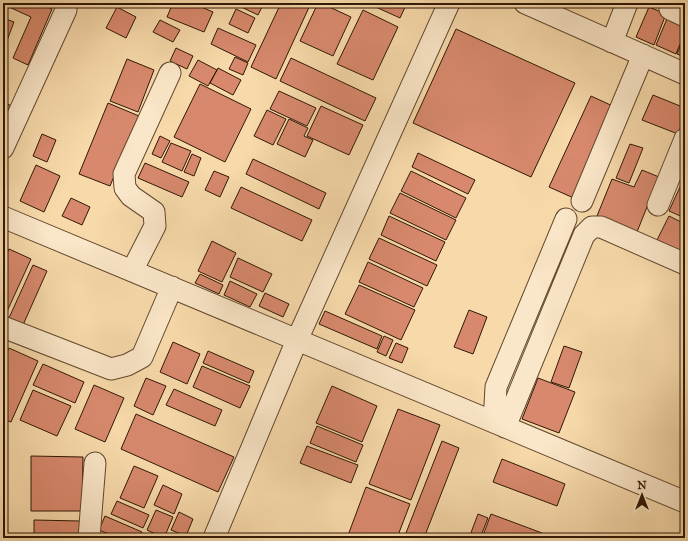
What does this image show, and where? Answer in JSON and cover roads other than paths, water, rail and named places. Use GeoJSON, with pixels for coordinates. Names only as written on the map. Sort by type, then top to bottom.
{"type":"FeatureCollection","features":[{"type":"Feature","properties":{"kind":"street"},"geometry":{"type":"LineString","coordinates":[[3,148],[66,10],[66,3]]}},
{"type":"Feature","properties":{"kind":"street"},"geometry":{"type":"LineString","coordinates":[[214,538],[297,340],[449,3]]}},
{"type":"Feature","properties":{"kind":"street"},"geometry":{"type":"LineString","coordinates":[[525,3],[685,74]]}},
{"type":"Feature","properties":{"kind":"street"},"geometry":{"type":"LineString","coordinates":[[612,42],[627,3]]}},
{"type":"Feature","properties":{"kind":"street"},"geometry":{"type":"LineString","coordinates":[[582,200],[643,55]]}},
{"type":"Feature","properties":{"kind":"street"},"geometry":{"type":"LineString","coordinates":[[132,271],[154,226],[154,212],[131,196],[125,188],[124,174],[170,73]]}},
{"type":"Feature","properties":{"kind":"street"},"geometry":{"type":"LineString","coordinates":[[658,205],[685,140]]}},
{"type":"Feature","properties":{"kind":"street"},"geometry":{"type":"LineString","coordinates":[[3,217],[685,502]]}},
{"type":"Feature","properties":{"kind":"street"},"geometry":{"type":"LineString","coordinates":[[500,424],[496,387],[566,219]]}},
{"type":"Feature","properties":{"kind":"street"},"geometry":{"type":"LineString","coordinates":[[500,424],[584,235],[592,227],[601,227],[685,264]]}},
{"type":"Feature","properties":{"kind":"street"},"geometry":{"type":"LineString","coordinates":[[3,327],[111,369],[127,365],[142,357],[172,287]]}},
{"type":"Feature","properties":{"kind":"street"},"geometry":{"type":"LineString","coordinates":[[89,538],[95,463]]}}]}
